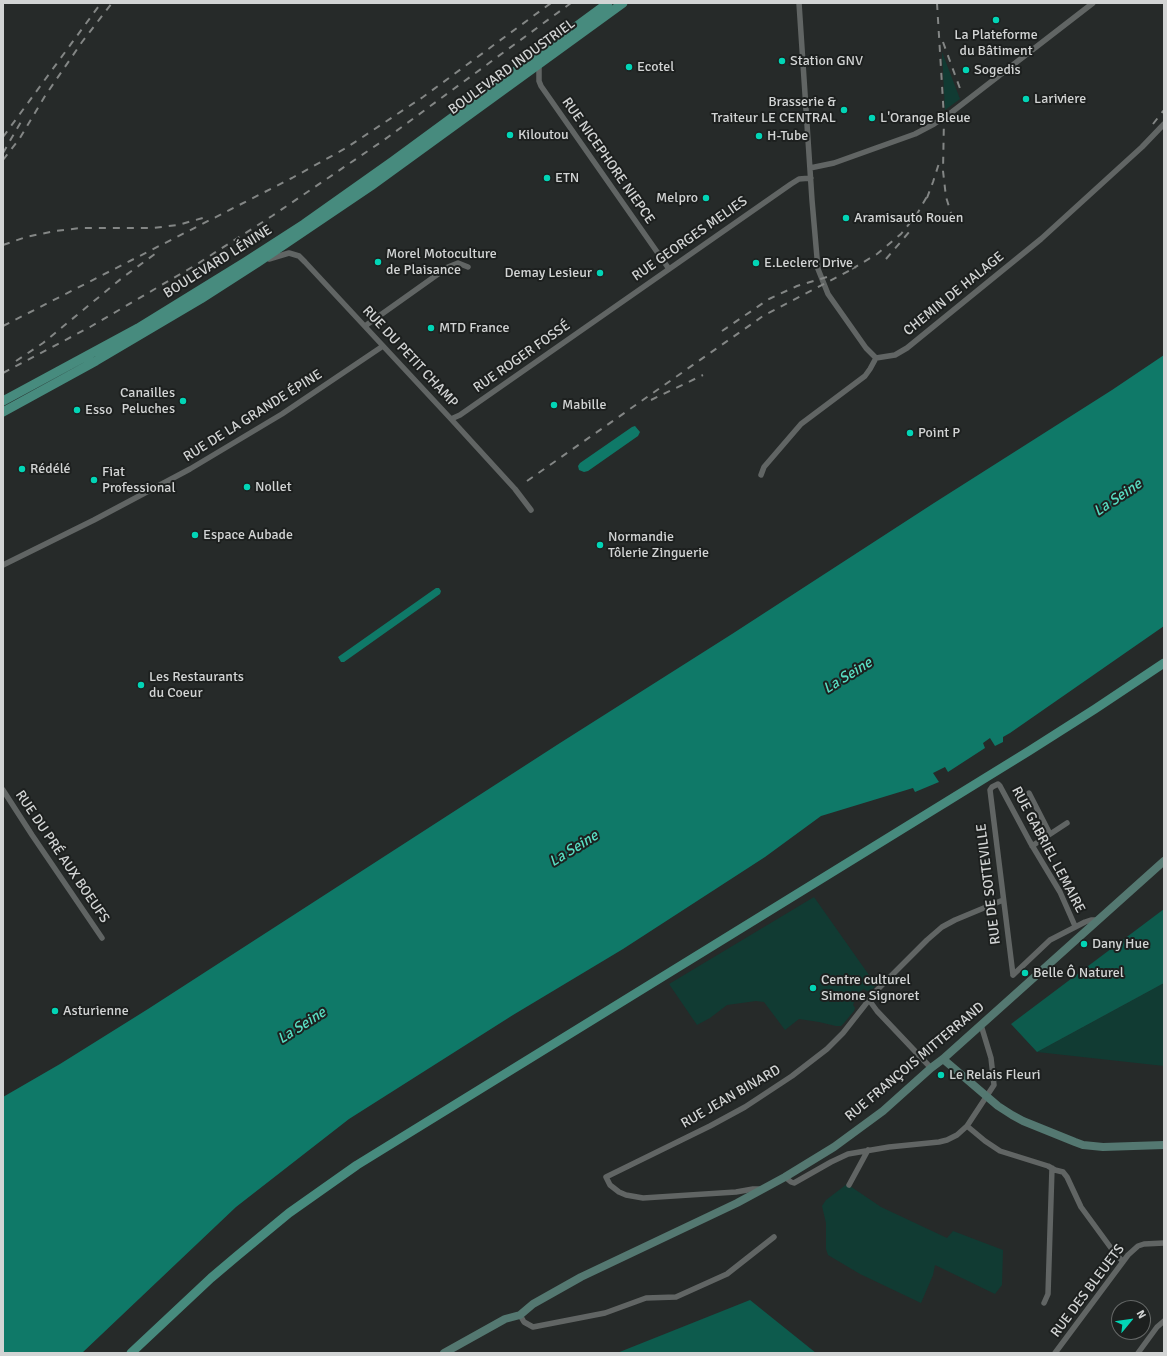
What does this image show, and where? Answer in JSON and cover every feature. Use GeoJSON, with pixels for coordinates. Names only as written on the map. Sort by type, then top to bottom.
{"type":"FeatureCollection","features":[{"type":"Feature","properties":{"kind":"main road","name":"BOULEVARD INDUSTRIEL"},"geometry":{"type":"LineString","coordinates":[[437,129],[608,3]]}},
{"type":"Feature","properties":{"kind":"main road","name":"BOULEVARD INDUSTRIEL"},"geometry":{"type":"LineString","coordinates":[[436,140],[623,3]]}},
{"type":"Feature","properties":{"kind":"main road","name":"BOULEVARD LÉNINE"},"geometry":{"type":"LineString","coordinates":[[3,401],[138,328],[245,262],[327,208],[437,129]]}},
{"type":"Feature","properties":{"kind":"main road","name":"BOULEVARD LÉNINE"},"geometry":{"type":"LineString","coordinates":[[3,412],[109,353],[201,299],[371,186],[436,140]]}},
{"type":"Feature","properties":{"kind":"main road"},"geometry":{"type":"LineString","coordinates":[[130,1353],[180,1306],[289,1213],[358,1165],[1028,751],[1164,664]]}},
{"type":"Feature","properties":{"kind":"street"},"geometry":{"type":"LineString","coordinates":[[810,168],[834,164],[915,134],[934,124],[952,112],[1094,3]]}},
{"type":"Feature","properties":{"kind":"street"},"geometry":{"type":"LineString","coordinates":[[761,475],[764,467],[801,424],[865,376],[876,358],[866,348],[828,294],[817,260],[810,178],[800,4]]}},
{"type":"Feature","properties":{"kind":"street","name":"RUE NICEPHORE NIEPCE"},"geometry":{"type":"LineString","coordinates":[[540,64],[539,81],[541,86],[669,269]]}},
{"type":"Feature","properties":{"kind":"street","name":"CHEMIN DE HALAGE"},"geometry":{"type":"LineString","coordinates":[[876,358],[895,355],[907,348],[1041,239],[1142,147],[1164,124]]}},
{"type":"Feature","properties":{"kind":"street","name":"RUE GEORGES MELIES"},"geometry":{"type":"LineString","coordinates":[[586,327],[791,184],[799,179],[810,178]]}},
{"type":"Feature","properties":{"kind":"street","name":"RUE DU PETIT CHAMP"},"geometry":{"type":"LineString","coordinates":[[257,263],[281,254],[288,253],[299,256],[451,419],[517,492],[531,510]]}},
{"type":"Feature","properties":{"kind":"street"},"geometry":{"type":"LineString","coordinates":[[365,326],[448,267],[458,263],[468,267]]}},
{"type":"Feature","properties":{"kind":"street","name":"RUE ROGER FOSSÉ"},"geometry":{"type":"LineString","coordinates":[[451,419],[460,415],[586,327]]}},
{"type":"Feature","properties":{"kind":"street","name":"RUE DE LA GRANDE ÉPINE"},"geometry":{"type":"LineString","coordinates":[[3,565],[121,506],[190,469],[282,414],[383,346]]}},
{"type":"Feature","properties":{"kind":"street","name":"RUE GABRIEL LEMAIRE"},"geometry":{"type":"LineString","coordinates":[[990,790],[992,786],[996,784],[1000,786],[1032,846],[1060,892],[1075,926]]}},
{"type":"Feature","properties":{"kind":"street","name":"RUE DU PRÉ AUX BOEUFS"},"geometry":{"type":"LineString","coordinates":[[3,790],[102,938]]}},
{"type":"Feature","properties":{"kind":"street","name":"RUE DE SOTTEVILLE"},"geometry":{"type":"LineString","coordinates":[[990,790],[1012,975]]}},
{"type":"Feature","properties":{"kind":"street"},"geometry":{"type":"LineString","coordinates":[[1029,793],[1050,834]]}},
{"type":"Feature","properties":{"kind":"street"},"geometry":{"type":"LineString","coordinates":[[1032,846],[1067,823]]}},
{"type":"Feature","properties":{"kind":"street","name":"RUE FRANÇOIS MITTERRAND"},"geometry":{"type":"LineString","coordinates":[[520,1315],[533,1304],[581,1277],[737,1204],[785,1177],[869,1122],[943,1059],[1164,861]]}},
{"type":"Feature","properties":{"kind":"street","name":"RUE JEAN BINARD"},"geometry":{"type":"LineString","coordinates":[[764,1189],[643,1198],[626,1195],[619,1192],[610,1185],[606,1177],[710,1126],[745,1107],[792,1076],[827,1049],[859,1014],[876,992],[926,940],[942,927],[955,920],[1003,900]]}},
{"type":"Feature","properties":{"kind":"street","name":"RUE GABRIEL LEMAIRE"},"geometry":{"type":"LineString","coordinates":[[1012,975],[1050,940],[1075,926],[1091,920],[1098,920]]}},
{"type":"Feature","properties":{"kind":"street"},"geometry":{"type":"LineString","coordinates":[[869,1000],[877,1011],[931,1068]]}},
{"type":"Feature","properties":{"kind":"street"},"geometry":{"type":"LineString","coordinates":[[785,1177],[791,1182],[796,1182],[839,1158],[868,1150],[947,1140],[957,1135],[967,1126],[994,1085],[991,1058],[981,1025]]}},
{"type":"Feature","properties":{"kind":"street"},"geometry":{"type":"LineString","coordinates":[[943,1059],[998,1106],[1023,1121],[1083,1145],[1103,1147],[1164,1145]]}},
{"type":"Feature","properties":{"kind":"street"},"geometry":{"type":"LineString","coordinates":[[967,1126],[984,1141],[1000,1151],[1064,1172],[1080,1207],[1123,1262]]}},
{"type":"Feature","properties":{"kind":"street"},"geometry":{"type":"LineString","coordinates":[[849,1185],[868,1150]]}},
{"type":"Feature","properties":{"kind":"street"},"geometry":{"type":"LineString","coordinates":[[1044,1303],[1048,1294],[1052,1168]]}},
{"type":"Feature","properties":{"kind":"street"},"geometry":{"type":"LineString","coordinates":[[444,1353],[505,1319],[520,1315],[524,1322],[533,1327],[605,1312],[646,1298],[676,1298],[727,1274],[774,1237]]}},
{"type":"Feature","properties":{"kind":"street","name":"RUE DES BLEUETS"},"geometry":{"type":"LineString","coordinates":[[1055,1353],[1128,1255],[1138,1246],[1150,1242],[1164,1243]]}},
{"type":"Feature","properties":{"kind":"street"},"geometry":{"type":"LineString","coordinates":[[1138,1353],[1157,1327],[1164,1321]]}},
{"type":"Feature","properties":{"kind":"shaded area"},"geometry":{"type":"Polygon","coordinates":[[[942,52],[960,99],[945,110],[942,52]]]}},
{"type":"Feature","properties":{"kind":"shaded area"},"geometry":{"type":"Polygon","coordinates":[[[814,897],[876,985],[871,991],[864,989],[859,992],[853,1005],[855,1008],[854,1011],[844,1023],[841,1026],[836,1026],[799,1019],[785,1030],[764,1002],[756,1001],[727,1005],[710,1018],[697,1025],[669,984],[814,897]]]}},
{"type":"Feature","properties":{"kind":"shaded area"},"geometry":{"type":"Polygon","coordinates":[[[1164,909],[1164,983],[1037,1052],[1011,1024],[1164,909]]]}},
{"type":"Feature","properties":{"kind":"shaded area"},"geometry":{"type":"Polygon","coordinates":[[[1164,983],[1164,1066],[1037,1052],[1164,983]]]}},
{"type":"Feature","properties":{"kind":"shaded area"},"geometry":{"type":"Polygon","coordinates":[[[847,1184],[881,1207],[947,1238],[953,1231],[1003,1250],[1002,1285],[995,1294],[935,1265],[933,1275],[921,1303],[860,1274],[828,1255],[826,1249],[826,1223],[822,1206],[826,1200],[847,1184]]]}},
{"type":"Feature","properties":{"kind":"shaded area"},"geometry":{"type":"Polygon","coordinates":[[[750,1300],[816,1353],[617,1353],[750,1300]]]}},
{"type":"Feature","properties":{"kind":"water","name":"La Seine"},"geometry":{"type":"Polygon","coordinates":[[[1164,355],[1164,626],[1003,737],[1003,742],[995,746],[990,738],[983,743],[985,748],[948,772],[945,767],[933,773],[939,782],[915,792],[913,788],[821,816],[765,857],[623,949],[513,1015],[349,1119],[236,1207],[82,1353],[3,1353],[3,1097],[60,1064],[148,1009],[560,743],[1112,390],[1164,355]]]}},
{"type":"Feature","properties":{"kind":"water"},"geometry":{"type":"Polygon","coordinates":[[[635,426],[640,432],[638,436],[588,471],[584,472],[579,470],[578,466],[580,463],[635,426]]]}},
{"type":"Feature","properties":{"kind":"water"},"geometry":{"type":"Polygon","coordinates":[[[436,588],[439,588],[441,591],[440,594],[344,662],[341,662],[338,657],[436,588]]]}},
{"type":"Feature","properties":{"kind":"railway"},"geometry":{"type":"LineString","coordinates":[[3,137],[101,3]]}},
{"type":"Feature","properties":{"kind":"railway"},"geometry":{"type":"LineString","coordinates":[[3,160],[20,138],[45,96],[82,42],[112,3]]}},
{"type":"Feature","properties":{"kind":"railway"},"geometry":{"type":"LineString","coordinates":[[3,326],[292,178],[346,148],[423,97],[551,3]]}},
{"type":"Feature","properties":{"kind":"railway"},"geometry":{"type":"LineString","coordinates":[[3,373],[90,327],[194,266],[272,216],[384,140],[571,3]]}},
{"type":"Feature","properties":{"kind":"railway"},"geometry":{"type":"LineString","coordinates":[[937,3],[944,118],[943,171],[946,197],[951,213]]}},
{"type":"Feature","properties":{"kind":"railway"},"geometry":{"type":"LineString","coordinates":[[943,42],[962,94]]}},
{"type":"Feature","properties":{"kind":"railway"},"geometry":{"type":"LineString","coordinates":[[1153,124],[1164,110]]}},
{"type":"Feature","properties":{"kind":"railway"},"geometry":{"type":"LineString","coordinates":[[3,153],[22,120]]}},
{"type":"Feature","properties":{"kind":"railway"},"geometry":{"type":"LineString","coordinates":[[927,198],[940,160]]}},
{"type":"Feature","properties":{"kind":"railway"},"geometry":{"type":"LineString","coordinates":[[852,269],[877,254],[901,234],[917,214],[929,193]]}},
{"type":"Feature","properties":{"kind":"railway"},"geometry":{"type":"LineString","coordinates":[[3,245],[26,237],[55,231],[81,228],[153,228],[178,225],[206,217]]}},
{"type":"Feature","properties":{"kind":"railway"},"geometry":{"type":"LineString","coordinates":[[886,259],[910,231]]}},
{"type":"Feature","properties":{"kind":"railway"},"geometry":{"type":"LineString","coordinates":[[16,361],[43,343],[122,278],[159,251]]}},
{"type":"Feature","properties":{"kind":"railway"},"geometry":{"type":"LineString","coordinates":[[527,481],[763,316],[856,267]]}},
{"type":"Feature","properties":{"kind":"railway"},"geometry":{"type":"LineString","coordinates":[[722,331],[769,299],[797,286],[827,277]]}},
{"type":"Feature","properties":{"kind":"railway"},"geometry":{"type":"LineString","coordinates":[[651,400],[703,375]]}},
{"type":"Feature","properties":{"kind":"place","name":"La Plateforme du Bâtiment"},"geometry":{"type":"Point","coordinates":[996,20]}},
{"type":"Feature","properties":{"kind":"place","name":"Station GNV"},"geometry":{"type":"Point","coordinates":[782,61]}},
{"type":"Feature","properties":{"kind":"place","name":"Ecotel"},"geometry":{"type":"Point","coordinates":[629,67]}},
{"type":"Feature","properties":{"kind":"place","name":"Sogedis"},"geometry":{"type":"Point","coordinates":[966,70]}},
{"type":"Feature","properties":{"kind":"place","name":"Lariviere"},"geometry":{"type":"Point","coordinates":[1026,99]}},
{"type":"Feature","properties":{"kind":"place","name":"Brasserie & Traiteur LE CENTRAL"},"geometry":{"type":"Point","coordinates":[844,110]}},
{"type":"Feature","properties":{"kind":"place","name":"L'Orange Bleue"},"geometry":{"type":"Point","coordinates":[872,118]}},
{"type":"Feature","properties":{"kind":"place","name":"Kiloutou"},"geometry":{"type":"Point","coordinates":[510,135]}},
{"type":"Feature","properties":{"kind":"place","name":"H-Tube"},"geometry":{"type":"Point","coordinates":[759,136]}},
{"type":"Feature","properties":{"kind":"place","name":"ETN"},"geometry":{"type":"Point","coordinates":[547,178]}},
{"type":"Feature","properties":{"kind":"place","name":"Melpro"},"geometry":{"type":"Point","coordinates":[706,198]}},
{"type":"Feature","properties":{"kind":"place","name":"Aramisauto Rouen"},"geometry":{"type":"Point","coordinates":[846,218]}},
{"type":"Feature","properties":{"kind":"place","name":"Morel Motoculture de Plaisance"},"geometry":{"type":"Point","coordinates":[378,262]}},
{"type":"Feature","properties":{"kind":"place","name":"E.Leclerc Drive"},"geometry":{"type":"Point","coordinates":[756,263]}},
{"type":"Feature","properties":{"kind":"place","name":"Demay Lesieur"},"geometry":{"type":"Point","coordinates":[600,273]}},
{"type":"Feature","properties":{"kind":"place","name":"MTD France"},"geometry":{"type":"Point","coordinates":[431,328]}},
{"type":"Feature","properties":{"kind":"place","name":"Canailles Peluches"},"geometry":{"type":"Point","coordinates":[183,401]}},
{"type":"Feature","properties":{"kind":"place","name":"Mabille"},"geometry":{"type":"Point","coordinates":[554,405]}},
{"type":"Feature","properties":{"kind":"place","name":"Esso"},"geometry":{"type":"Point","coordinates":[77,410]}},
{"type":"Feature","properties":{"kind":"place","name":"Point P"},"geometry":{"type":"Point","coordinates":[910,433]}},
{"type":"Feature","properties":{"kind":"place","name":"Rédélé"},"geometry":{"type":"Point","coordinates":[22,469]}},
{"type":"Feature","properties":{"kind":"place","name":"Fiat Professional"},"geometry":{"type":"Point","coordinates":[94,480]}},
{"type":"Feature","properties":{"kind":"place","name":"Nollet"},"geometry":{"type":"Point","coordinates":[247,487]}},
{"type":"Feature","properties":{"kind":"place","name":"Espace Aubade"},"geometry":{"type":"Point","coordinates":[195,535]}},
{"type":"Feature","properties":{"kind":"place","name":"Normandie Tôlerie Zinguerie"},"geometry":{"type":"Point","coordinates":[600,545]}},
{"type":"Feature","properties":{"kind":"place","name":"Les Restaurants du Coeur"},"geometry":{"type":"Point","coordinates":[141,685]}},
{"type":"Feature","properties":{"kind":"place","name":"Dany Hue"},"geometry":{"type":"Point","coordinates":[1084,944]}},
{"type":"Feature","properties":{"kind":"place","name":"Belle Ô Naturel"},"geometry":{"type":"Point","coordinates":[1025,973]}},
{"type":"Feature","properties":{"kind":"place","name":"Centre culturel Simone Signoret"},"geometry":{"type":"Point","coordinates":[813,988]}},
{"type":"Feature","properties":{"kind":"place","name":"Asturienne"},"geometry":{"type":"Point","coordinates":[55,1011]}},
{"type":"Feature","properties":{"kind":"place","name":"Le Relais Fleuri"},"geometry":{"type":"Point","coordinates":[941,1075]}}]}
